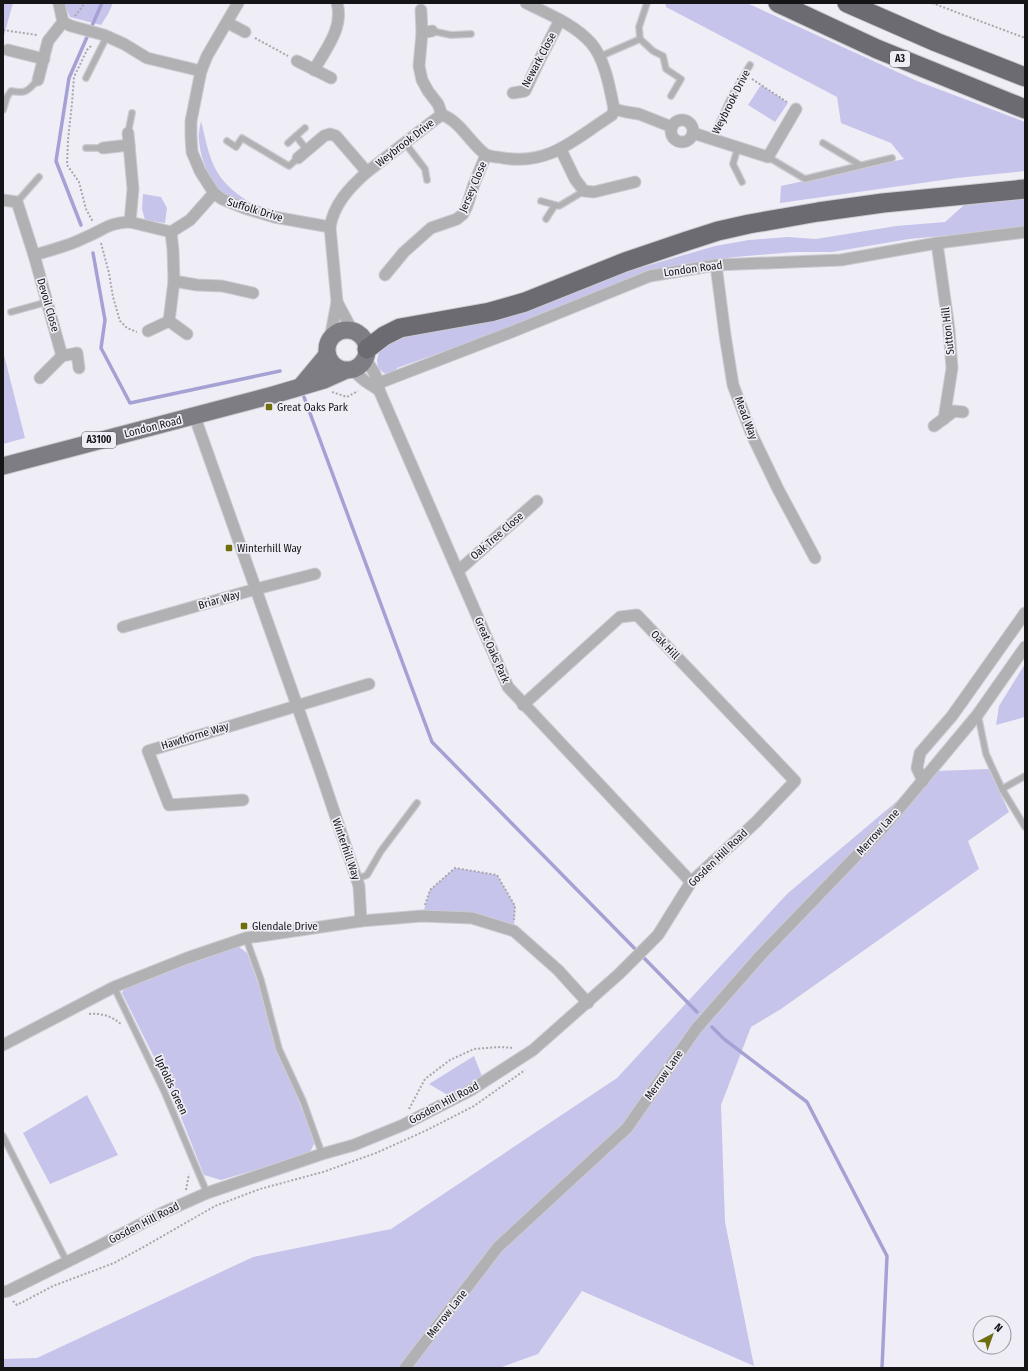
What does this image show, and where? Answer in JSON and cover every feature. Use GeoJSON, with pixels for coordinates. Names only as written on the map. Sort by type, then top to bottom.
{"type":"FeatureCollection","features":[{"type":"Feature","properties":{"kind":"highway","name":"A3"},"geometry":{"type":"LineString","coordinates":[[778,3],[877,49],[1025,109]]}},
{"type":"Feature","properties":{"kind":"highway"},"geometry":{"type":"LineString","coordinates":[[847,3],[936,42],[1025,77]]}},
{"type":"Feature","properties":{"kind":"highway"},"geometry":{"type":"LineString","coordinates":[[367,354],[384,336],[400,328],[490,312],[525,302],[625,262],[686,240],[718,231],[818,212],[883,203],[1025,189]]}},
{"type":"Feature","properties":{"kind":"main road"},"geometry":{"type":"LineString","coordinates":[[302,385],[329,347],[336,333],[341,330],[352,330],[362,337],[366,342],[367,354],[360,366],[348,371],[336,368],[331,363],[329,347]]}},
{"type":"Feature","properties":{"kind":"main road","name":"London Road"},"geometry":{"type":"LineString","coordinates":[[3,466],[196,416],[324,380],[348,371]]}},
{"type":"Feature","properties":{"kind":"street"},"geometry":{"type":"LineString","coordinates":[[60,3],[59,4],[67,24],[124,44],[147,58],[201,71]]}},
{"type":"Feature","properties":{"kind":"street","name":"Suffolk Drive"},"geometry":{"type":"LineString","coordinates":[[238,3],[228,23],[207,56],[201,71],[191,121],[192,152],[200,171],[214,192],[222,199],[274,217],[330,227]]}},
{"type":"Feature","properties":{"kind":"street"},"geometry":{"type":"LineString","coordinates":[[314,70],[336,30],[339,11],[337,3]]}},
{"type":"Feature","properties":{"kind":"street"},"geometry":{"type":"LineString","coordinates":[[486,155],[522,160],[543,157],[561,150],[612,115],[614,109],[608,82],[599,57],[592,44],[580,33],[560,20],[526,3]]}},
{"type":"Feature","properties":{"kind":"street"},"geometry":{"type":"LineString","coordinates":[[421,7],[427,32],[420,66],[422,80],[438,104],[442,115]]}},
{"type":"Feature","properties":{"kind":"street","name":"Newark Close"},"geometry":{"type":"LineString","coordinates":[[513,93],[525,90],[560,20]]}},
{"type":"Feature","properties":{"kind":"street"},"geometry":{"type":"LineString","coordinates":[[228,23],[245,32]]}},
{"type":"Feature","properties":{"kind":"street"},"geometry":{"type":"LineString","coordinates":[[38,80],[48,42],[67,24]]}},
{"type":"Feature","properties":{"kind":"street"},"geometry":{"type":"LineString","coordinates":[[8,50],[44,59]]}},
{"type":"Feature","properties":{"kind":"street"},"geometry":{"type":"LineString","coordinates":[[297,62],[331,78]]}},
{"type":"Feature","properties":{"kind":"street"},"geometry":{"type":"LineString","coordinates":[[614,109],[639,114],[672,126]]}},
{"type":"Feature","properties":{"kind":"street"},"geometry":{"type":"LineString","coordinates":[[768,157],[796,109]]}},
{"type":"Feature","properties":{"kind":"street","name":"Weybrook Drive"},"geometry":{"type":"LineString","coordinates":[[329,347],[337,302],[330,227],[335,208],[341,200],[356,182],[367,172],[442,115],[451,120],[486,155]]}},
{"type":"Feature","properties":{"kind":"street","name":"Weybrook Drive"},"geometry":{"type":"LineString","coordinates":[[680,120],[688,121],[692,126],[693,133],[686,141],[679,141],[674,137],[672,126],[680,120]]}},
{"type":"Feature","properties":{"kind":"street"},"geometry":{"type":"LineString","coordinates":[[128,133],[133,190],[130,222]]}},
{"type":"Feature","properties":{"kind":"street","name":"Weybrook Drive"},"geometry":{"type":"LineString","coordinates":[[693,133],[768,157]]}},
{"type":"Feature","properties":{"kind":"street"},"geometry":{"type":"LineString","coordinates":[[298,158],[324,136],[330,134],[336,136],[367,172]]}},
{"type":"Feature","properties":{"kind":"street"},"geometry":{"type":"LineString","coordinates":[[103,148],[129,145]]}},
{"type":"Feature","properties":{"kind":"street"},"geometry":{"type":"LineString","coordinates":[[561,150],[575,179],[584,191],[594,192],[635,182]]}},
{"type":"Feature","properties":{"kind":"street","name":"Jersey Close"},"geometry":{"type":"LineString","coordinates":[[385,275],[404,252],[431,228],[457,220],[463,214],[486,155]]}},
{"type":"Feature","properties":{"kind":"street"},"geometry":{"type":"LineString","coordinates":[[34,255],[79,241],[105,226],[117,222],[130,222],[171,232],[190,220],[214,192]]}},
{"type":"Feature","properties":{"kind":"street"},"geometry":{"type":"LineString","coordinates":[[3,200],[17,202]]}},
{"type":"Feature","properties":{"kind":"street","name":"Devoil Close"},"geometry":{"type":"LineString","coordinates":[[17,202],[34,255],[62,356]]}},
{"type":"Feature","properties":{"kind":"street"},"geometry":{"type":"LineString","coordinates":[[169,321],[174,281],[171,232]]}},
{"type":"Feature","properties":{"kind":"street","name":"London Road"},"geometry":{"type":"LineString","coordinates":[[376,386],[509,334],[650,276],[716,265],[841,260],[937,243],[1025,232]]}},
{"type":"Feature","properties":{"kind":"street","name":"Sutton Hill"},"geometry":{"type":"LineString","coordinates":[[937,243],[949,329],[952,368],[944,419]]}},
{"type":"Feature","properties":{"kind":"street","name":"Mead Way"},"geometry":{"type":"LineString","coordinates":[[716,265],[733,385],[752,435],[778,489],[815,558]]}},
{"type":"Feature","properties":{"kind":"street"},"geometry":{"type":"LineString","coordinates":[[174,281],[197,285],[222,286],[253,293]]}},
{"type":"Feature","properties":{"kind":"street","name":"Weybrook Drive"},"geometry":{"type":"LineString","coordinates":[[337,302],[352,330]]}},
{"type":"Feature","properties":{"kind":"street"},"geometry":{"type":"LineString","coordinates":[[148,331],[169,321]]}},
{"type":"Feature","properties":{"kind":"street"},"geometry":{"type":"LineString","coordinates":[[169,321],[187,334]]}},
{"type":"Feature","properties":{"kind":"street"},"geometry":{"type":"LineString","coordinates":[[40,378],[62,356],[77,353],[80,368]]}},
{"type":"Feature","properties":{"kind":"street","name":"Great Oaks Park"},"geometry":{"type":"LineString","coordinates":[[367,354],[375,373],[376,386],[508,687],[523,705],[691,882]]}},
{"type":"Feature","properties":{"kind":"street","name":"Great Oaks Park"},"geometry":{"type":"LineString","coordinates":[[348,371],[376,386]]}},
{"type":"Feature","properties":{"kind":"street"},"geometry":{"type":"LineString","coordinates":[[934,426],[954,411],[963,412]]}},
{"type":"Feature","properties":{"kind":"street","name":"Winterhill Way"},"geometry":{"type":"LineString","coordinates":[[196,416],[198,426],[357,879],[362,921]]}},
{"type":"Feature","properties":{"kind":"street","name":"Oak Tree Close"},"geometry":{"type":"LineString","coordinates":[[458,572],[537,501]]}},
{"type":"Feature","properties":{"kind":"street","name":"Briar Way"},"geometry":{"type":"LineString","coordinates":[[123,627],[256,589],[315,574]]}},
{"type":"Feature","properties":{"kind":"street"},"geometry":{"type":"LineString","coordinates":[[923,781],[917,768],[920,753],[952,716],[1025,613]]}},
{"type":"Feature","properties":{"kind":"street","name":"Oak Hill"},"geometry":{"type":"LineString","coordinates":[[523,705],[620,616],[637,616],[795,781]]}},
{"type":"Feature","properties":{"kind":"street","name":"Merrow Lane"},"geometry":{"type":"LineString","coordinates":[[405,1368],[498,1247],[627,1128],[696,1029],[761,955],[883,828],[978,714],[1025,647]]}},
{"type":"Feature","properties":{"kind":"street","name":"Hawthorne Way"},"geometry":{"type":"LineString","coordinates":[[243,800],[169,805],[148,751],[369,684]]}},
{"type":"Feature","properties":{"kind":"street","name":"Gosden Hill Road"},"geometry":{"type":"LineString","coordinates":[[4,1292],[67,1262],[162,1213],[208,1193],[322,1154],[354,1145],[403,1125],[471,1090],[533,1050],[620,974],[658,935],[691,882],[756,822],[795,781]]}},
{"type":"Feature","properties":{"kind":"street"},"geometry":{"type":"LineString","coordinates":[[3,1045],[114,987],[187,958],[246,938],[362,921],[422,916],[472,918],[514,931],[558,970],[588,1002]]}},
{"type":"Feature","properties":{"kind":"lane"},"geometry":{"type":"LineString","coordinates":[[647,3],[639,27],[640,39],[663,56],[666,69],[681,79],[671,96]]}},
{"type":"Feature","properties":{"kind":"lane"},"geometry":{"type":"LineString","coordinates":[[427,32],[451,35],[471,34]]}},
{"type":"Feature","properties":{"kind":"lane"},"geometry":{"type":"LineString","coordinates":[[86,78],[105,37]]}},
{"type":"Feature","properties":{"kind":"lane"},"geometry":{"type":"LineString","coordinates":[[599,57],[640,39]]}},
{"type":"Feature","properties":{"kind":"lane","name":"Weybrook Drive"},"geometry":{"type":"LineString","coordinates":[[712,139],[731,97],[750,65]]}},
{"type":"Feature","properties":{"kind":"lane"},"geometry":{"type":"LineString","coordinates":[[3,110],[6,97],[11,91],[22,93],[29,90],[38,80]]}},
{"type":"Feature","properties":{"kind":"lane"},"geometry":{"type":"LineString","coordinates":[[128,133],[132,113]]}},
{"type":"Feature","properties":{"kind":"lane"},"geometry":{"type":"LineString","coordinates":[[288,143],[305,128]]}},
{"type":"Feature","properties":{"kind":"lane"},"geometry":{"type":"LineString","coordinates":[[296,136],[307,150]]}},
{"type":"Feature","properties":{"kind":"lane"},"geometry":{"type":"LineString","coordinates":[[227,141],[236,147],[242,138],[289,166],[298,158]]}},
{"type":"Feature","properties":{"kind":"lane"},"geometry":{"type":"LineString","coordinates":[[405,143],[425,169],[427,180]]}},
{"type":"Feature","properties":{"kind":"lane"},"geometry":{"type":"LineString","coordinates":[[823,143],[860,165]]}},
{"type":"Feature","properties":{"kind":"lane"},"geometry":{"type":"LineString","coordinates":[[738,147],[734,164],[742,182]]}},
{"type":"Feature","properties":{"kind":"lane"},"geometry":{"type":"LineString","coordinates":[[86,148],[103,148]]}},
{"type":"Feature","properties":{"kind":"lane"},"geometry":{"type":"LineString","coordinates":[[768,157],[805,179],[892,158]]}},
{"type":"Feature","properties":{"kind":"lane"},"geometry":{"type":"LineString","coordinates":[[17,202],[39,178]]}},
{"type":"Feature","properties":{"kind":"lane"},"geometry":{"type":"LineString","coordinates":[[541,201],[559,206],[584,191]]}},
{"type":"Feature","properties":{"kind":"lane"},"geometry":{"type":"LineString","coordinates":[[546,219],[555,205]]}},
{"type":"Feature","properties":{"kind":"lane"},"geometry":{"type":"LineString","coordinates":[[11,312],[47,302]]}},
{"type":"Feature","properties":{"kind":"lane"},"geometry":{"type":"LineString","coordinates":[[978,714],[986,754],[1002,789],[1025,827]]}},
{"type":"Feature","properties":{"kind":"lane"},"geometry":{"type":"LineString","coordinates":[[1002,789],[1025,776]]}},
{"type":"Feature","properties":{"kind":"lane"},"geometry":{"type":"LineString","coordinates":[[357,879],[367,875],[381,851],[417,803]]}},
{"type":"Feature","properties":{"kind":"lane"},"geometry":{"type":"LineString","coordinates":[[246,938],[261,980],[279,1049],[303,1101],[322,1154]]}},
{"type":"Feature","properties":{"kind":"lane","name":"Upfolds Green"},"geometry":{"type":"LineString","coordinates":[[114,987],[164,1091],[208,1193]]}},
{"type":"Feature","properties":{"kind":"lane"},"geometry":{"type":"LineString","coordinates":[[3,1136],[67,1262]]}},
{"type":"Feature","properties":{"kind":"path"},"geometry":{"type":"LineString","coordinates":[[67,24],[85,3]]}},
{"type":"Feature","properties":{"kind":"path"},"geometry":{"type":"LineString","coordinates":[[932,3],[1025,38]]}},
{"type":"Feature","properties":{"kind":"path"},"geometry":{"type":"LineString","coordinates":[[3,30],[51,38]]}},
{"type":"Feature","properties":{"kind":"path"},"geometry":{"type":"LineString","coordinates":[[245,32],[297,62]]}},
{"type":"Feature","properties":{"kind":"path"},"geometry":{"type":"LineString","coordinates":[[105,37],[96,41],[87,50],[74,77],[67,165],[79,182],[86,209],[97,231],[120,321],[127,328],[137,332],[148,331]]}},
{"type":"Feature","properties":{"kind":"path"},"geometry":{"type":"LineString","coordinates":[[745,74],[796,109]]}},
{"type":"Feature","properties":{"kind":"path"},"geometry":{"type":"LineString","coordinates":[[327,394],[333,392],[347,397],[376,386]]}},
{"type":"Feature","properties":{"kind":"path"},"geometry":{"type":"LineString","coordinates":[[422,916],[430,890],[456,868],[497,875],[515,906],[514,931]]}},
{"type":"Feature","properties":{"kind":"path"},"geometry":{"type":"LineString","coordinates":[[68,1010],[84,1014],[105,1015],[115,1019],[123,1026]]}},
{"type":"Feature","properties":{"kind":"path"},"geometry":{"type":"LineString","coordinates":[[403,1125],[410,1104],[425,1079],[450,1060],[474,1049],[500,1047],[533,1050]]}},
{"type":"Feature","properties":{"kind":"path"},"geometry":{"type":"LineString","coordinates":[[4,1292],[17,1305],[52,1286],[114,1263],[215,1206],[260,1189],[323,1172],[376,1152],[425,1131],[474,1106],[531,1066]]}},
{"type":"Feature","properties":{"kind":"path"},"geometry":{"type":"LineString","coordinates":[[187,1202],[186,1187],[190,1169]]}},
{"type":"Feature","properties":{"kind":"shaded area"},"geometry":{"type":"Polygon","coordinates":[[[3,3],[13,3],[3,39],[3,3]]]}},
{"type":"Feature","properties":{"kind":"shaded area"},"geometry":{"type":"Polygon","coordinates":[[[113,3],[101,25],[70,17],[64,4],[113,3]]]}},
{"type":"Feature","properties":{"kind":"shaded area"},"geometry":{"type":"Polygon","coordinates":[[[665,3],[747,3],[917,81],[1025,122],[1025,171],[957,178],[780,203],[781,186],[904,159],[891,143],[841,123],[837,97],[666,7],[665,3]]]}},
{"type":"Feature","properties":{"kind":"shaded area"},"geometry":{"type":"Polygon","coordinates":[[[761,85],[788,103],[775,122],[748,105],[761,85]]]}},
{"type":"Feature","properties":{"kind":"shaded area"},"geometry":{"type":"Polygon","coordinates":[[[201,121],[208,151],[214,166],[222,179],[236,192],[263,211],[228,197],[216,187],[204,164],[200,147],[199,130],[201,121]]]}},
{"type":"Feature","properties":{"kind":"shaded area"},"geometry":{"type":"Polygon","coordinates":[[[143,194],[161,197],[167,208],[165,223],[145,220],[142,209],[143,194]]]}},
{"type":"Feature","properties":{"kind":"shaded area"},"geometry":{"type":"Polygon","coordinates":[[[1025,195],[1025,228],[909,239],[832,252],[794,252],[735,257],[691,263],[659,270],[568,303],[471,343],[397,368],[396,373],[391,375],[384,373],[378,368],[377,360],[379,352],[398,337],[515,314],[629,271],[715,246],[749,240],[788,237],[816,239],[896,226],[945,222],[972,198],[1025,195]]]}},
{"type":"Feature","properties":{"kind":"shaded area"},"geometry":{"type":"Polygon","coordinates":[[[3,351],[25,438],[3,444],[3,351]]]}},
{"type":"Feature","properties":{"kind":"shaded area"},"geometry":{"type":"Polygon","coordinates":[[[1025,664],[1025,717],[996,725],[999,706],[1025,664]]]}},
{"type":"Feature","properties":{"kind":"shaded area"},"geometry":{"type":"Polygon","coordinates":[[[989,769],[1009,812],[968,841],[979,869],[781,1009],[751,1027],[721,1105],[725,1222],[754,1366],[582,1291],[538,1354],[499,1368],[3,1368],[3,1359],[37,1358],[253,1257],[391,1229],[617,1078],[787,894],[909,791],[935,771],[989,769]]]}},
{"type":"Feature","properties":{"kind":"shaded area"},"geometry":{"type":"Polygon","coordinates":[[[455,868],[497,875],[515,906],[514,931],[472,918],[422,916],[430,890],[455,868]]]}},
{"type":"Feature","properties":{"kind":"shaded area"},"geometry":{"type":"Polygon","coordinates":[[[238,946],[247,953],[259,986],[274,1044],[315,1142],[309,1154],[221,1180],[204,1175],[169,1087],[122,993],[127,984],[238,946]]]}},
{"type":"Feature","properties":{"kind":"shaded area"},"geometry":{"type":"Polygon","coordinates":[[[474,1056],[483,1079],[451,1097],[429,1084],[474,1056]]]}},
{"type":"Feature","properties":{"kind":"shaded area"},"geometry":{"type":"Polygon","coordinates":[[[87,1095],[118,1155],[50,1184],[23,1133],[87,1095]]]}},
{"type":"Feature","properties":{"kind":"waterway"},"geometry":{"type":"LineString","coordinates":[[81,225],[56,161],[69,78],[102,3]]}},
{"type":"Feature","properties":{"kind":"waterway"},"geometry":{"type":"LineString","coordinates":[[93,253],[105,320],[101,348],[130,403],[280,371]]}},
{"type":"Feature","properties":{"kind":"waterway"},"geometry":{"type":"LineString","coordinates":[[304,397],[432,742],[697,1012]]}},
{"type":"Feature","properties":{"kind":"waterway"},"geometry":{"type":"LineString","coordinates":[[712,1027],[724,1039],[807,1102],[887,1256],[882,1368]]}},
{"type":"Feature","properties":{"kind":"place","name":"Great Oaks Park"},"geometry":{"type":"Point","coordinates":[269,407]}},
{"type":"Feature","properties":{"kind":"place","name":"Winterhill Way"},"geometry":{"type":"Point","coordinates":[229,548]}},
{"type":"Feature","properties":{"kind":"place","name":"Glendale Drive"},"geometry":{"type":"Point","coordinates":[244,926]}}]}
